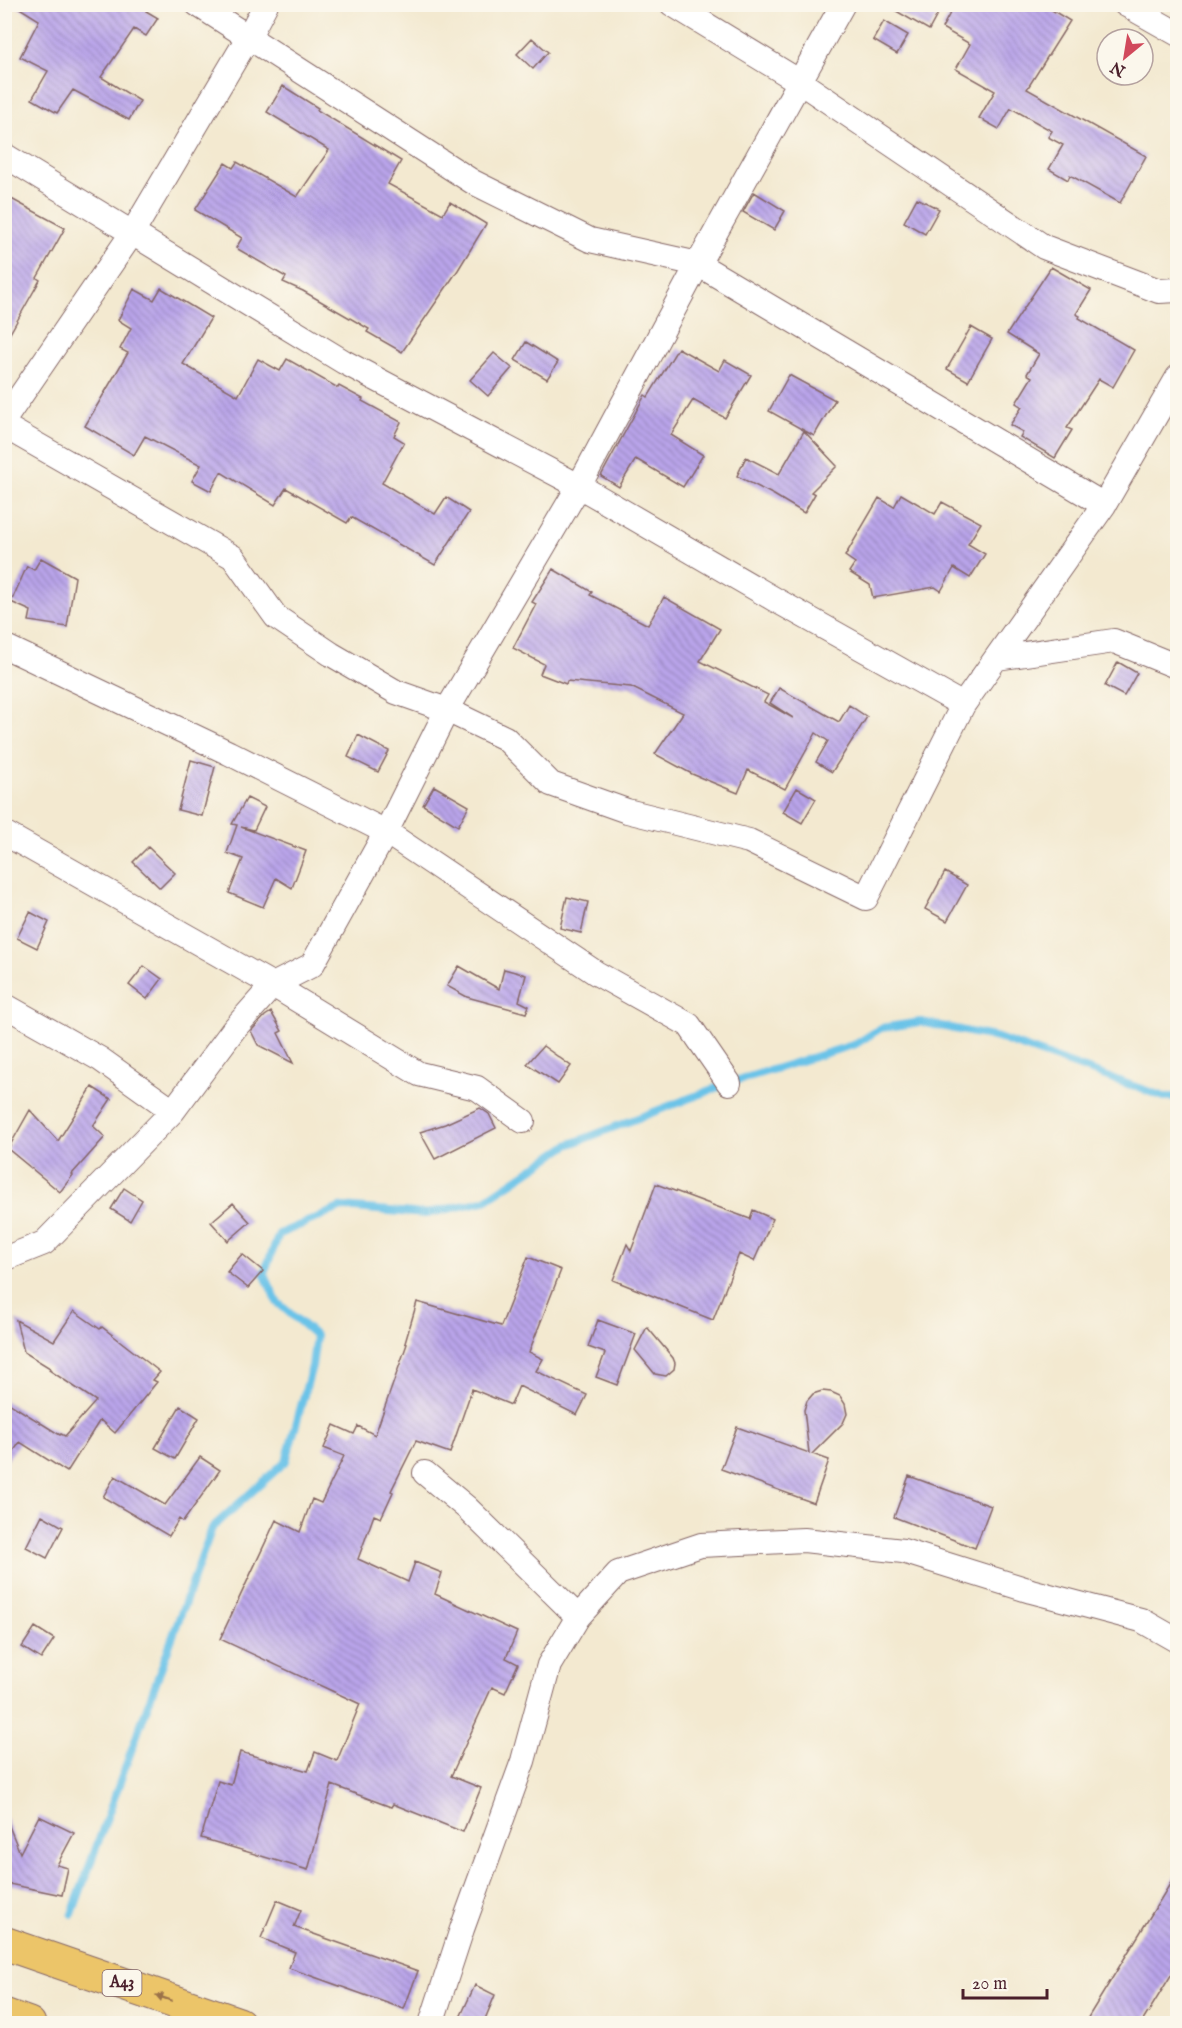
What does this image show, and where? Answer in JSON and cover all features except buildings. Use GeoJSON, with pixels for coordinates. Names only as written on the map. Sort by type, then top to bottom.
{"type":"FeatureCollection","features":[{"type":"Feature","properties":{"kind":"highway","name":"A43"},"geometry":{"type":"LineString","coordinates":[[4,1943],[239,2024]]}},
{"type":"Feature","properties":{"kind":"highway"},"geometry":{"type":"LineString","coordinates":[[4,2015],[28,2024]]}},
{"type":"Feature","properties":{"kind":"street"},"geometry":{"type":"LineString","coordinates":[[197,4],[473,182],[590,240],[698,264],[1104,505]]}},
{"type":"Feature","properties":{"kind":"street"},"geometry":{"type":"LineString","coordinates":[[4,420],[133,232],[266,4]]}},
{"type":"Feature","properties":{"kind":"street"},"geometry":{"type":"LineString","coordinates":[[672,4],[800,82],[1044,247],[1159,291],[1178,290]]}},
{"type":"Feature","properties":{"kind":"street"},"geometry":{"type":"LineString","coordinates":[[4,1259],[44,1243],[173,1111],[234,1029],[273,985],[312,965],[386,832],[447,710],[579,486],[698,264],[843,4]]}},
{"type":"Feature","properties":{"kind":"street"},"geometry":{"type":"LineString","coordinates":[[1125,4],[1178,34]]}},
{"type":"Feature","properties":{"kind":"street"},"geometry":{"type":"LineString","coordinates":[[4,155],[344,362],[579,486],[963,705]]}},
{"type":"Feature","properties":{"kind":"street"},"geometry":{"type":"LineString","coordinates":[[4,426],[233,557],[276,617],[331,654],[396,692],[447,710],[505,738],[550,784],[627,811],[749,841],[866,897],[963,705],[1104,505],[1178,377]]}},
{"type":"Feature","properties":{"kind":"street"},"geometry":{"type":"LineString","coordinates":[[997,658],[1114,641],[1178,667]]}},
{"type":"Feature","properties":{"kind":"street"},"geometry":{"type":"LineString","coordinates":[[4,646],[229,753],[386,832],[596,973],[688,1025],[729,1083]]}},
{"type":"Feature","properties":{"kind":"street"},"geometry":{"type":"LineString","coordinates":[[4,833],[273,985],[419,1074],[477,1088],[523,1121]]}},
{"type":"Feature","properties":{"kind":"street"},"geometry":{"type":"LineString","coordinates":[[4,1005],[100,1059],[173,1111]]}},
{"type":"Feature","properties":{"kind":"street"},"geometry":{"type":"LineString","coordinates":[[426,1473],[467,1508],[578,1617]]}},
{"type":"Feature","properties":{"kind":"street"},"geometry":{"type":"LineString","coordinates":[[431,2024],[462,1929],[523,1761],[549,1665],[578,1617],[618,1573],[701,1545],[804,1540],[903,1551],[1031,1591],[1141,1620],[1178,1641]]}},
{"type":"Feature","properties":{"kind":"waterway"},"geometry":{"type":"LineString","coordinates":[[72,1914],[212,1528],[286,1461],[312,1366],[316,1336],[277,1302],[264,1273],[279,1234],[342,1207],[425,1214],[484,1201],[568,1145],[729,1083],[856,1044],[881,1028],[921,1022],[998,1038],[1164,1097],[1178,1097]]}}]}
